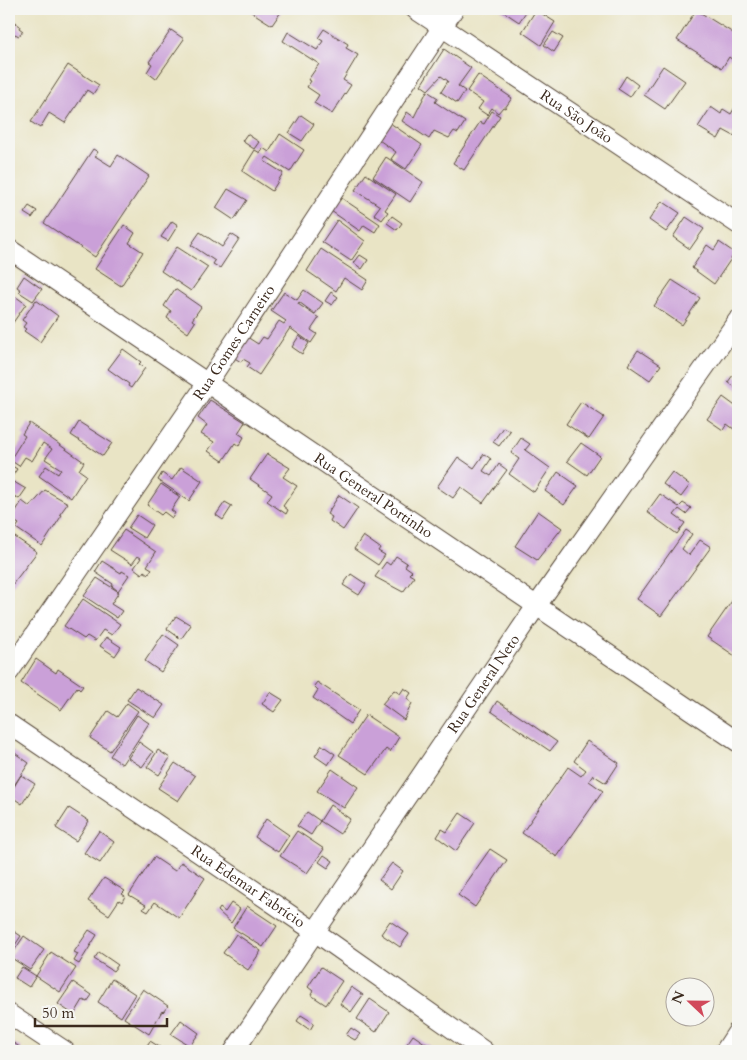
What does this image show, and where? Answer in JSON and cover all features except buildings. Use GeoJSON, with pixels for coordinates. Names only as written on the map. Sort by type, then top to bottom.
{"type":"FeatureCollection","features":[{"type":"Feature","properties":{"kind":"street","name":"Rua São João"},"geometry":{"type":"LineString","coordinates":[[415,9],[738,224]]}},
{"type":"Feature","properties":{"kind":"street","name":"Rua Gomes Carneiro"},"geometry":{"type":"LineString","coordinates":[[9,672],[208,382],[454,9]]}},
{"type":"Feature","properties":{"kind":"street","name":"Rua General Portinho"},"geometry":{"type":"LineString","coordinates":[[9,249],[738,742]]}},
{"type":"Feature","properties":{"kind":"street","name":"Rua General Neto"},"geometry":{"type":"LineString","coordinates":[[234,1051],[314,930],[537,605],[738,320]]}},
{"type":"Feature","properties":{"kind":"street","name":"Rua Edemar Fabrício"},"geometry":{"type":"LineString","coordinates":[[9,724],[314,930],[484,1051]]}},
{"type":"Feature","properties":{"kind":"street"},"geometry":{"type":"LineString","coordinates":[[9,1014],[65,1051]]}},
{"type":"Feature","properties":{"kind":"street"},"geometry":{"type":"LineString","coordinates":[[725,1051],[738,1031]]}}]}
